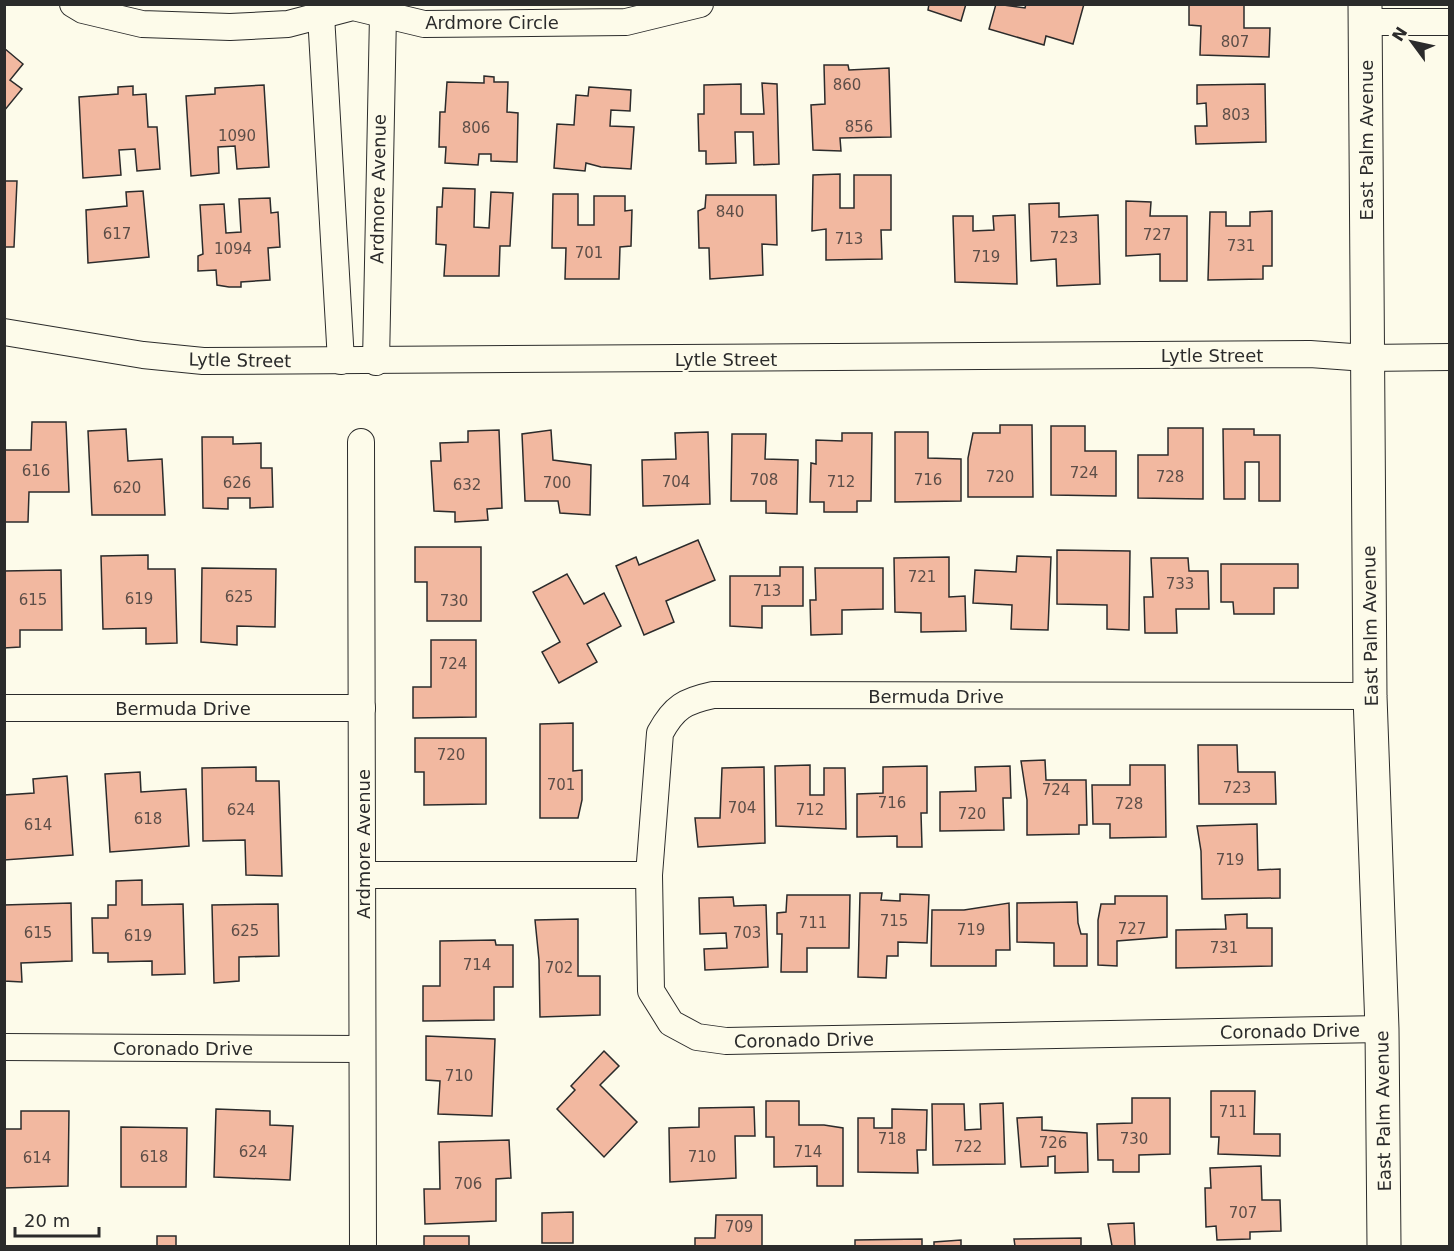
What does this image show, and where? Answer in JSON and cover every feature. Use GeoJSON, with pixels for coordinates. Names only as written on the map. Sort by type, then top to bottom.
{"type":"FeatureCollection","features":[{"type":"Feature","properties":{"kind":"street","name":"Ardmore Circle"},"geometry":{"type":"LineString","coordinates":[[74,4],[122,20],[165,26],[288,24],[353,7],[424,24],[626,22],[700,4]]}},
{"type":"Feature","properties":{"kind":"street"},"geometry":{"type":"LineString","coordinates":[[1365,13],[1449,22]]}},
{"type":"Feature","properties":{"kind":"street","name":"East Palm Avenue"},"geometry":{"type":"LineString","coordinates":[[1365,13],[1370,696],[1382,1029],[1384,1246]]}},
{"type":"Feature","properties":{"kind":"street"},"geometry":{"type":"LineString","coordinates":[[321,15],[341,361]]}},
{"type":"Feature","properties":{"kind":"street","name":"Ardmore Avenue"},"geometry":{"type":"LineString","coordinates":[[375,362],[383,15]]}},
{"type":"Feature","properties":{"kind":"street","name":"Lytle Street"},"geometry":{"type":"LineString","coordinates":[[4,332],[143,355],[203,361],[375,362],[1310,354],[1366,358],[1449,357]]}},
{"type":"Feature","properties":{"kind":"street","name":"Ardmore Avenue"},"geometry":{"type":"LineString","coordinates":[[361,442],[363,1246]]}},
{"type":"Feature","properties":{"kind":"street","name":"Bermuda Drive"},"geometry":{"type":"LineString","coordinates":[[649,875],[660,733],[669,717],[688,701],[713,695],[1370,696]]}},
{"type":"Feature","properties":{"kind":"street","name":"Bermuda Drive"},"geometry":{"type":"LineString","coordinates":[[4,708],[362,708]]}},
{"type":"Feature","properties":{"kind":"street"},"geometry":{"type":"LineString","coordinates":[[363,875],[649,875]]}},
{"type":"Feature","properties":{"kind":"street","name":"Coronado Drive"},"geometry":{"type":"LineString","coordinates":[[649,875],[651,991],[671,1023],[697,1037],[726,1041],[1382,1029]]}},
{"type":"Feature","properties":{"kind":"street","name":"Coronado Drive"},"geometry":{"type":"LineString","coordinates":[[4,1047],[362,1049]]}},
{"type":"Feature","properties":{"kind":"building"},"geometry":{"type":"Polygon","coordinates":[[[929,4],[966,4],[961,21],[928,10],[929,4]]]}},
{"type":"Feature","properties":{"kind":"building"},"geometry":{"type":"Polygon","coordinates":[[[996,4],[1025,8],[1026,4],[1084,4],[1073,44],[1046,36],[1044,45],[989,29],[996,4]]]}},
{"type":"Feature","properties":{"kind":"building"},"geometry":{"type":"Polygon","coordinates":[[[1189,4],[1244,4],[1244,28],[1270,28],[1269,57],[1200,55],[1201,26],[1189,25],[1189,4]]]}},
{"type":"Feature","properties":{"kind":"building"},"geometry":{"type":"Polygon","coordinates":[[[4,48],[23,64],[10,80],[22,89],[4,111],[4,48]]]}},
{"type":"Feature","properties":{"kind":"building"},"geometry":{"type":"Polygon","coordinates":[[[824,65],[848,65],[849,70],[889,68],[891,137],[840,138],[841,151],[813,150],[811,105],[825,104],[824,65]]]}},
{"type":"Feature","properties":{"kind":"building"},"geometry":{"type":"Polygon","coordinates":[[[484,76],[494,77],[494,82],[508,82],[507,112],[518,113],[517,162],[491,161],[491,154],[479,154],[478,165],[445,163],[446,147],[439,147],[440,112],[445,112],[447,82],[484,83],[484,76]]]}},
{"type":"Feature","properties":{"kind":"building"},"geometry":{"type":"Polygon","coordinates":[[[762,83],[777,84],[779,164],[754,165],[753,132],[735,132],[736,163],[706,164],[706,151],[699,151],[698,114],[704,114],[704,85],[741,84],[741,114],[764,114],[762,83]]]}},
{"type":"Feature","properties":{"kind":"building"},"geometry":{"type":"Polygon","coordinates":[[[1265,84],[1266,142],[1196,144],[1195,126],[1207,126],[1206,103],[1197,104],[1197,85],[1265,84]]]}},
{"type":"Feature","properties":{"kind":"building"},"geometry":{"type":"Polygon","coordinates":[[[264,85],[269,167],[237,169],[235,146],[218,147],[219,173],[191,176],[186,96],[215,94],[215,88],[264,85]]]}},
{"type":"Feature","properties":{"kind":"building"},"geometry":{"type":"Polygon","coordinates":[[[133,86],[133,95],[146,94],[148,127],[157,127],[160,169],[137,171],[135,149],[119,150],[121,175],[83,178],[79,97],[118,94],[118,87],[133,86]]]}},
{"type":"Feature","properties":{"kind":"building"},"geometry":{"type":"Polygon","coordinates":[[[589,87],[631,90],[630,111],[611,110],[610,126],[634,127],[631,169],[601,167],[586,163],[585,171],[554,168],[557,124],[574,125],[576,95],[588,96],[589,87]]]}},
{"type":"Feature","properties":{"kind":"building"},"geometry":{"type":"Polygon","coordinates":[[[840,174],[840,208],[854,208],[854,175],[891,175],[891,230],[881,230],[882,259],[826,260],[826,229],[812,231],[813,175],[840,174]]]}},
{"type":"Feature","properties":{"kind":"building"},"geometry":{"type":"Polygon","coordinates":[[[4,181],[17,181],[14,247],[4,247],[4,181]]]}},
{"type":"Feature","properties":{"kind":"building"},"geometry":{"type":"Polygon","coordinates":[[[443,188],[475,189],[474,227],[489,228],[491,192],[513,193],[510,246],[500,246],[499,276],[444,276],[446,245],[436,244],[437,207],[442,207],[443,188]]]}},
{"type":"Feature","properties":{"kind":"building"},"geometry":{"type":"Polygon","coordinates":[[[143,191],[149,257],[88,263],[86,210],[127,206],[126,192],[143,191]]]}},
{"type":"Feature","properties":{"kind":"building"},"geometry":{"type":"Polygon","coordinates":[[[553,194],[578,194],[578,225],[594,225],[594,196],[625,196],[625,211],[632,210],[631,246],[620,247],[619,279],[565,279],[566,248],[552,248],[553,194]]]}},
{"type":"Feature","properties":{"kind":"building"},"geometry":{"type":"Polygon","coordinates":[[[706,195],[776,195],[777,245],[762,244],[763,275],[710,279],[709,248],[699,248],[698,211],[705,208],[706,195]]]}},
{"type":"Feature","properties":{"kind":"building"},"geometry":{"type":"Polygon","coordinates":[[[270,198],[271,213],[278,212],[280,247],[268,248],[270,280],[241,282],[241,287],[229,287],[217,285],[216,270],[198,271],[198,256],[203,254],[200,205],[224,204],[226,233],[241,232],[239,199],[270,198]]]}},
{"type":"Feature","properties":{"kind":"building"},"geometry":{"type":"Polygon","coordinates":[[[1126,201],[1151,202],[1150,216],[1187,216],[1187,281],[1160,281],[1160,254],[1126,256],[1126,201]]]}},
{"type":"Feature","properties":{"kind":"building"},"geometry":{"type":"Polygon","coordinates":[[[1059,203],[1059,217],[1098,215],[1100,284],[1057,286],[1056,259],[1031,261],[1029,204],[1059,203]]]}},
{"type":"Feature","properties":{"kind":"building"},"geometry":{"type":"Polygon","coordinates":[[[1272,211],[1272,266],[1263,266],[1263,279],[1208,280],[1210,212],[1226,212],[1226,226],[1250,226],[1250,212],[1272,211]]]}},
{"type":"Feature","properties":{"kind":"building"},"geometry":{"type":"Polygon","coordinates":[[[1015,215],[1017,284],[955,282],[953,216],[973,216],[973,231],[994,230],[993,216],[1015,215]]]}},
{"type":"Feature","properties":{"kind":"building"},"geometry":{"type":"Polygon","coordinates":[[[32,422],[66,422],[69,492],[29,492],[28,522],[4,522],[4,450],[31,450],[32,422]]]}},
{"type":"Feature","properties":{"kind":"building"},"geometry":{"type":"Polygon","coordinates":[[[1000,425],[1032,425],[1033,497],[968,497],[968,458],[973,433],[1000,433],[1000,425]]]}},
{"type":"Feature","properties":{"kind":"building"},"geometry":{"type":"Polygon","coordinates":[[[1051,426],[1085,426],[1085,451],[1116,451],[1116,496],[1051,495],[1051,426]]]}},
{"type":"Feature","properties":{"kind":"building"},"geometry":{"type":"Polygon","coordinates":[[[1168,428],[1203,428],[1203,499],[1138,498],[1138,455],[1168,455],[1168,428]]]}},
{"type":"Feature","properties":{"kind":"building"},"geometry":{"type":"Polygon","coordinates":[[[126,429],[128,461],[162,459],[165,515],[92,515],[88,431],[126,429]]]}},
{"type":"Feature","properties":{"kind":"building"},"geometry":{"type":"Polygon","coordinates":[[[1223,429],[1254,429],[1254,435],[1280,435],[1280,501],[1259,501],[1259,462],[1245,462],[1245,499],[1224,499],[1223,429]]]}},
{"type":"Feature","properties":{"kind":"building"},"geometry":{"type":"Polygon","coordinates":[[[499,430],[502,508],[487,509],[488,520],[455,522],[455,512],[434,511],[431,461],[441,461],[440,443],[468,442],[468,431],[499,430]]]}},
{"type":"Feature","properties":{"kind":"building"},"geometry":{"type":"Polygon","coordinates":[[[551,430],[553,460],[591,465],[590,515],[560,513],[558,501],[525,501],[522,434],[551,430]]]}},
{"type":"Feature","properties":{"kind":"building"},"geometry":{"type":"Polygon","coordinates":[[[708,432],[710,504],[643,506],[642,460],[676,459],[675,433],[708,432]]]}},
{"type":"Feature","properties":{"kind":"building"},"geometry":{"type":"Polygon","coordinates":[[[895,432],[928,432],[928,458],[961,459],[961,501],[895,502],[895,432]]]}},
{"type":"Feature","properties":{"kind":"building"},"geometry":{"type":"Polygon","coordinates":[[[842,433],[872,433],[871,501],[857,501],[857,512],[824,512],[824,502],[810,502],[811,463],[816,464],[816,440],[842,441],[842,433]]]}},
{"type":"Feature","properties":{"kind":"building"},"geometry":{"type":"Polygon","coordinates":[[[732,434],[766,434],[765,459],[798,460],[797,514],[766,513],[766,501],[731,501],[732,434]]]}},
{"type":"Feature","properties":{"kind":"building"},"geometry":{"type":"Polygon","coordinates":[[[202,437],[233,437],[233,444],[261,443],[261,468],[272,468],[273,507],[250,508],[250,498],[228,498],[228,509],[203,508],[202,437]]]}},
{"type":"Feature","properties":{"kind":"building"},"geometry":{"type":"Polygon","coordinates":[[[698,540],[715,580],[666,601],[674,622],[644,635],[616,566],[636,557],[639,565],[698,540]]]}},
{"type":"Feature","properties":{"kind":"building"},"geometry":{"type":"Polygon","coordinates":[[[415,547],[481,547],[481,621],[427,621],[427,582],[415,582],[415,547]]]}},
{"type":"Feature","properties":{"kind":"building"},"geometry":{"type":"Polygon","coordinates":[[[1057,550],[1130,551],[1129,630],[1107,629],[1107,605],[1057,604],[1057,550]]]}},
{"type":"Feature","properties":{"kind":"building"},"geometry":{"type":"Polygon","coordinates":[[[148,555],[148,569],[175,569],[177,643],[146,644],[146,628],[103,629],[101,556],[148,555]]]}},
{"type":"Feature","properties":{"kind":"building"},"geometry":{"type":"Polygon","coordinates":[[[1017,556],[1051,557],[1048,630],[1011,629],[1012,605],[973,603],[975,570],[1016,572],[1017,556]]]}},
{"type":"Feature","properties":{"kind":"building"},"geometry":{"type":"Polygon","coordinates":[[[949,557],[949,597],[965,596],[966,631],[921,632],[921,613],[895,612],[894,558],[949,557]]]}},
{"type":"Feature","properties":{"kind":"building"},"geometry":{"type":"Polygon","coordinates":[[[1151,558],[1188,558],[1189,571],[1208,571],[1209,609],[1176,609],[1177,633],[1145,633],[1144,597],[1153,597],[1151,558]]]}},
{"type":"Feature","properties":{"kind":"building"},"geometry":{"type":"Polygon","coordinates":[[[1221,564],[1298,564],[1298,588],[1274,588],[1274,614],[1234,614],[1233,602],[1221,602],[1221,564]]]}},
{"type":"Feature","properties":{"kind":"building"},"geometry":{"type":"Polygon","coordinates":[[[780,567],[803,567],[803,606],[762,606],[762,628],[730,626],[730,576],[780,576],[780,567]]]}},
{"type":"Feature","properties":{"kind":"building"},"geometry":{"type":"Polygon","coordinates":[[[202,568],[276,569],[275,627],[237,626],[237,645],[201,642],[202,568]]]}},
{"type":"Feature","properties":{"kind":"building"},"geometry":{"type":"Polygon","coordinates":[[[815,568],[883,568],[883,609],[842,610],[842,634],[811,635],[810,600],[816,600],[815,568]]]}},
{"type":"Feature","properties":{"kind":"building"},"geometry":{"type":"Polygon","coordinates":[[[61,570],[62,630],[20,630],[20,647],[4,648],[4,571],[61,570]]]}},
{"type":"Feature","properties":{"kind":"building"},"geometry":{"type":"Polygon","coordinates":[[[567,574],[584,604],[604,593],[621,626],[587,644],[597,662],[559,683],[542,652],[560,642],[533,592],[567,574]]]}},
{"type":"Feature","properties":{"kind":"building"},"geometry":{"type":"Polygon","coordinates":[[[431,640],[476,640],[476,717],[413,718],[413,687],[431,687],[431,640]]]}},
{"type":"Feature","properties":{"kind":"building"},"geometry":{"type":"Polygon","coordinates":[[[573,723],[573,771],[582,770],[582,800],[578,818],[540,818],[540,724],[573,723]]]}},
{"type":"Feature","properties":{"kind":"building"},"geometry":{"type":"Polygon","coordinates":[[[415,738],[486,738],[486,804],[424,805],[424,772],[415,772],[415,738]]]}},
{"type":"Feature","properties":{"kind":"building"},"geometry":{"type":"Polygon","coordinates":[[[1198,745],[1237,745],[1238,772],[1275,772],[1276,804],[1199,804],[1198,745]]]}},
{"type":"Feature","properties":{"kind":"building"},"geometry":{"type":"Polygon","coordinates":[[[1045,760],[1046,780],[1086,780],[1087,825],[1079,825],[1079,834],[1027,835],[1027,800],[1021,761],[1045,760]]]}},
{"type":"Feature","properties":{"kind":"building"},"geometry":{"type":"Polygon","coordinates":[[[810,765],[810,795],[824,795],[824,768],[845,768],[846,829],[776,826],[775,766],[810,765]]]}},
{"type":"Feature","properties":{"kind":"building"},"geometry":{"type":"Polygon","coordinates":[[[1130,765],[1165,765],[1166,837],[1110,838],[1110,824],[1093,824],[1092,785],[1130,785],[1130,765]]]}},
{"type":"Feature","properties":{"kind":"building"},"geometry":{"type":"Polygon","coordinates":[[[927,766],[927,813],[921,813],[922,847],[897,847],[897,836],[857,837],[857,794],[883,793],[883,767],[927,766]]]}},
{"type":"Feature","properties":{"kind":"building"},"geometry":{"type":"Polygon","coordinates":[[[1010,766],[1011,798],[1003,798],[1004,830],[940,831],[940,792],[976,791],[975,767],[1010,766]]]}},
{"type":"Feature","properties":{"kind":"building"},"geometry":{"type":"Polygon","coordinates":[[[256,767],[256,781],[279,781],[282,876],[246,875],[245,840],[203,841],[202,768],[256,767]]]}},
{"type":"Feature","properties":{"kind":"building"},"geometry":{"type":"Polygon","coordinates":[[[764,767],[765,843],[698,847],[695,818],[720,818],[722,768],[764,767]]]}},
{"type":"Feature","properties":{"kind":"building"},"geometry":{"type":"Polygon","coordinates":[[[140,772],[141,792],[186,789],[189,846],[110,852],[105,774],[140,772]]]}},
{"type":"Feature","properties":{"kind":"building"},"geometry":{"type":"Polygon","coordinates":[[[67,776],[73,855],[4,860],[4,795],[34,793],[33,779],[67,776]]]}},
{"type":"Feature","properties":{"kind":"building"},"geometry":{"type":"Polygon","coordinates":[[[1257,824],[1258,870],[1280,869],[1280,898],[1202,899],[1201,851],[1197,826],[1257,824]]]}},
{"type":"Feature","properties":{"kind":"building"},"geometry":{"type":"Polygon","coordinates":[[[142,880],[142,905],[183,904],[185,974],[152,975],[152,961],[108,962],[108,953],[93,953],[92,918],[108,918],[108,905],[116,905],[116,881],[142,880]]]}},
{"type":"Feature","properties":{"kind":"building"},"geometry":{"type":"Polygon","coordinates":[[[860,893],[882,893],[881,900],[900,901],[900,894],[929,895],[927,943],[898,942],[898,956],[887,956],[886,978],[858,977],[860,893]]]}},
{"type":"Feature","properties":{"kind":"building"},"geometry":{"type":"Polygon","coordinates":[[[787,895],[850,895],[849,948],[807,948],[807,972],[781,972],[782,934],[777,934],[777,913],[786,912],[787,895]]]}},
{"type":"Feature","properties":{"kind":"building"},"geometry":{"type":"Polygon","coordinates":[[[1115,896],[1167,896],[1167,937],[1117,941],[1117,966],[1098,965],[1098,920],[1101,904],[1115,904],[1115,896]]]}},
{"type":"Feature","properties":{"kind":"building"},"geometry":{"type":"Polygon","coordinates":[[[733,897],[734,906],[766,905],[768,967],[705,970],[704,949],[727,948],[726,933],[700,934],[699,898],[733,897]]]}},
{"type":"Feature","properties":{"kind":"building"},"geometry":{"type":"Polygon","coordinates":[[[1077,902],[1081,934],[1087,934],[1087,966],[1054,966],[1054,943],[1017,942],[1017,903],[1077,902]]]}},
{"type":"Feature","properties":{"kind":"building"},"geometry":{"type":"Polygon","coordinates":[[[71,903],[72,961],[21,963],[22,982],[4,981],[4,905],[71,903]]]}},
{"type":"Feature","properties":{"kind":"building"},"geometry":{"type":"Polygon","coordinates":[[[1009,903],[1010,950],[996,950],[996,966],[931,966],[932,910],[964,910],[1009,903]]]}},
{"type":"Feature","properties":{"kind":"building"},"geometry":{"type":"Polygon","coordinates":[[[278,904],[279,956],[239,957],[239,981],[214,983],[212,905],[278,904]]]}},
{"type":"Feature","properties":{"kind":"building"},"geometry":{"type":"Polygon","coordinates":[[[1247,914],[1247,928],[1272,928],[1272,966],[1176,968],[1176,930],[1226,929],[1225,915],[1247,914]]]}},
{"type":"Feature","properties":{"kind":"building"},"geometry":{"type":"Polygon","coordinates":[[[578,919],[578,976],[600,976],[600,1015],[540,1017],[539,960],[535,920],[578,919]]]}},
{"type":"Feature","properties":{"kind":"building"},"geometry":{"type":"Polygon","coordinates":[[[495,940],[496,945],[513,945],[513,987],[494,987],[494,1020],[423,1021],[423,986],[440,986],[440,941],[495,940]]]}},
{"type":"Feature","properties":{"kind":"building"},"geometry":{"type":"Polygon","coordinates":[[[426,1036],[495,1039],[492,1116],[438,1114],[440,1081],[426,1080],[426,1036]]]}},
{"type":"Feature","properties":{"kind":"building"},"geometry":{"type":"Polygon","coordinates":[[[604,1051],[619,1066],[600,1085],[637,1122],[604,1157],[557,1109],[575,1090],[571,1086],[604,1051]]]}},
{"type":"Feature","properties":{"kind":"building"},"geometry":{"type":"Polygon","coordinates":[[[1211,1091],[1255,1091],[1254,1134],[1280,1134],[1280,1156],[1218,1154],[1219,1137],[1211,1137],[1211,1091]]]}},
{"type":"Feature","properties":{"kind":"building"},"geometry":{"type":"Polygon","coordinates":[[[1132,1098],[1170,1098],[1170,1154],[1139,1155],[1139,1172],[1113,1172],[1113,1160],[1098,1160],[1097,1124],[1132,1123],[1132,1098]]]}},
{"type":"Feature","properties":{"kind":"building"},"geometry":{"type":"Polygon","coordinates":[[[766,1101],[799,1101],[799,1125],[843,1128],[843,1186],[817,1186],[817,1166],[774,1167],[774,1137],[766,1137],[766,1101]]]}},
{"type":"Feature","properties":{"kind":"building"},"geometry":{"type":"Polygon","coordinates":[[[1003,1103],[1005,1164],[933,1165],[932,1104],[964,1104],[965,1130],[981,1129],[980,1104],[1003,1103]]]}},
{"type":"Feature","properties":{"kind":"building"},"geometry":{"type":"Polygon","coordinates":[[[754,1107],[755,1136],[735,1136],[736,1178],[670,1182],[669,1128],[699,1127],[699,1108],[754,1107]]]}},
{"type":"Feature","properties":{"kind":"building"},"geometry":{"type":"Polygon","coordinates":[[[216,1109],[270,1111],[270,1125],[293,1126],[290,1180],[214,1177],[216,1109]]]}},
{"type":"Feature","properties":{"kind":"building"},"geometry":{"type":"Polygon","coordinates":[[[892,1109],[927,1110],[926,1150],[917,1150],[918,1173],[858,1172],[858,1118],[874,1118],[874,1128],[892,1128],[892,1109]]]}},
{"type":"Feature","properties":{"kind":"building"},"geometry":{"type":"Polygon","coordinates":[[[21,1111],[69,1111],[68,1186],[4,1188],[4,1129],[21,1129],[21,1111]]]}},
{"type":"Feature","properties":{"kind":"building"},"geometry":{"type":"Polygon","coordinates":[[[1042,1117],[1042,1130],[1087,1133],[1088,1172],[1055,1173],[1055,1156],[1048,1157],[1048,1166],[1021,1167],[1017,1118],[1042,1117]]]}},
{"type":"Feature","properties":{"kind":"building"},"geometry":{"type":"Polygon","coordinates":[[[121,1127],[187,1128],[186,1187],[121,1187],[121,1127]]]}},
{"type":"Feature","properties":{"kind":"building"},"geometry":{"type":"Polygon","coordinates":[[[509,1140],[511,1178],[496,1179],[496,1221],[425,1224],[424,1189],[440,1189],[439,1142],[509,1140]]]}},
{"type":"Feature","properties":{"kind":"building"},"geometry":{"type":"Polygon","coordinates":[[[1261,1166],[1262,1200],[1280,1200],[1281,1231],[1250,1232],[1250,1239],[1217,1240],[1216,1226],[1206,1227],[1205,1188],[1211,1188],[1210,1168],[1261,1166]]]}},
{"type":"Feature","properties":{"kind":"building"},"geometry":{"type":"Polygon","coordinates":[[[573,1212],[573,1243],[542,1243],[542,1213],[573,1212]]]}},
{"type":"Feature","properties":{"kind":"building"},"geometry":{"type":"Polygon","coordinates":[[[716,1215],[762,1215],[762,1246],[695,1246],[695,1238],[715,1238],[716,1215]]]}},
{"type":"Feature","properties":{"kind":"building"},"geometry":{"type":"Polygon","coordinates":[[[1134,1223],[1135,1246],[1112,1246],[1108,1224],[1134,1223]]]}},
{"type":"Feature","properties":{"kind":"building"},"geometry":{"type":"Polygon","coordinates":[[[157,1236],[176,1236],[176,1246],[157,1246],[157,1236]]]}},
{"type":"Feature","properties":{"kind":"building"},"geometry":{"type":"Polygon","coordinates":[[[424,1236],[469,1236],[469,1246],[424,1246],[424,1236]]]}},
{"type":"Feature","properties":{"kind":"building"},"geometry":{"type":"Polygon","coordinates":[[[1081,1238],[1081,1246],[1015,1246],[1014,1239],[1081,1238]]]}},
{"type":"Feature","properties":{"kind":"building"},"geometry":{"type":"Polygon","coordinates":[[[922,1239],[922,1246],[855,1246],[855,1240],[922,1239]]]}},
{"type":"Feature","properties":{"kind":"building"},"geometry":{"type":"Polygon","coordinates":[[[961,1240],[961,1246],[934,1246],[934,1242],[961,1240]]]}}]}
